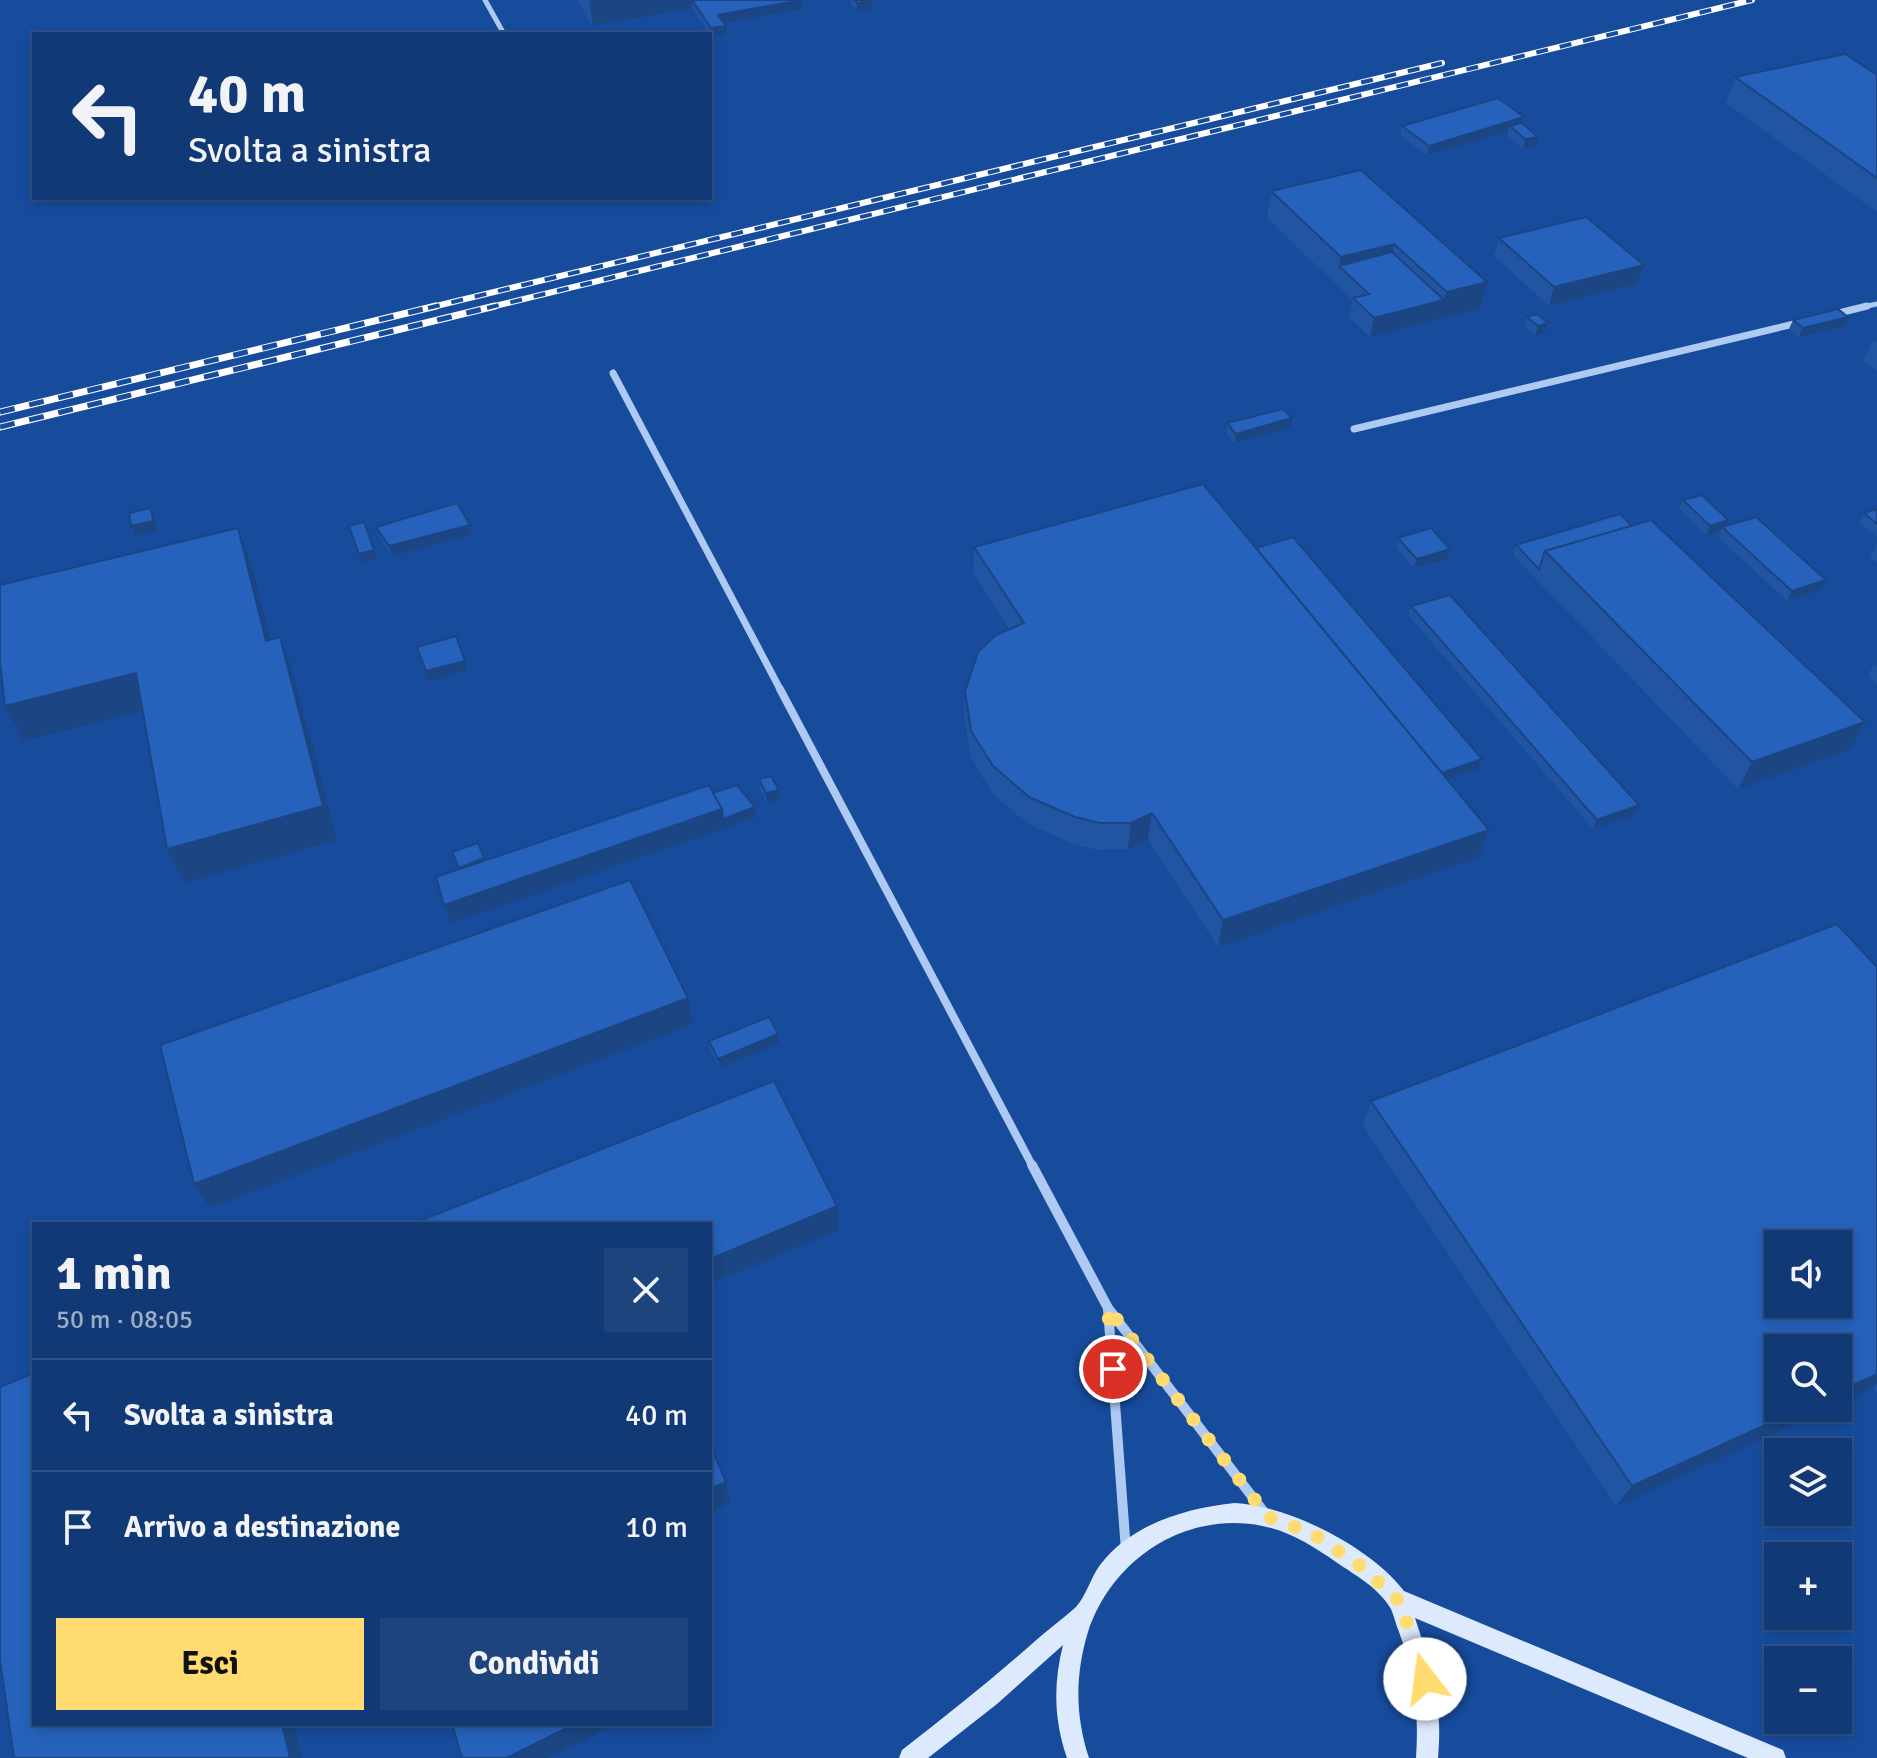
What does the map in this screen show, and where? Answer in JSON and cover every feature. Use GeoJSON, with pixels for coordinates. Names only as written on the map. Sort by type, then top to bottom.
{"type":"FeatureCollection","features":[{"type":"Feature","properties":{"kind":"street"},"geometry":{"type":"LineString","coordinates":[[485,0],[503,32]]}},
{"type":"Feature","properties":{"kind":"street"},"geometry":{"type":"LineString","coordinates":[[1831,315],[1877,304]]}},
{"type":"Feature","properties":{"kind":"street"},"geometry":{"type":"LineString","coordinates":[[1354,429],[1800,323]]}},
{"type":"Feature","properties":{"kind":"street"},"geometry":{"type":"LineString","coordinates":[[613,373],[1108,1308],[1268,1517]]}},
{"type":"Feature","properties":{"kind":"street"},"geometry":{"type":"LineString","coordinates":[[1108,1308],[1126,1552]]}},
{"type":"Feature","properties":{"kind":"street"},"geometry":{"type":"LineString","coordinates":[[1078,1758],[1071,1739],[1066,1673],[1083,1614],[1102,1582],[1126,1552],[1157,1534],[1192,1521],[1225,1514],[1268,1517],[1313,1534],[1359,1565],[1397,1599],[1775,1758]]}},
{"type":"Feature","properties":{"kind":"street"},"geometry":{"type":"LineString","coordinates":[[1397,1599],[1422,1660],[1430,1725],[1427,1758]]}},
{"type":"Feature","properties":{"kind":"street"},"geometry":{"type":"LineString","coordinates":[[910,1758],[989,1696],[1083,1614]]}},
{"type":"Feature","properties":{"kind":"building"},"geometry":{"type":"Polygon","coordinates":[[[692,0],[802,0],[718,15],[726,26],[711,28],[692,0]]]}},
{"type":"Feature","properties":{"kind":"building"},"geometry":{"type":"Polygon","coordinates":[[[1845,54],[1877,75],[1877,178],[1735,77],[1845,54]]]}},
{"type":"Feature","properties":{"kind":"building"},"geometry":{"type":"Polygon","coordinates":[[[1498,98],[1524,117],[1429,146],[1402,126],[1498,98]]]}},
{"type":"Feature","properties":{"kind":"building"},"geometry":{"type":"Polygon","coordinates":[[[1522,123],[1538,137],[1525,139],[1510,126],[1522,123]]]}},
{"type":"Feature","properties":{"kind":"building"},"geometry":{"type":"Polygon","coordinates":[[[1361,170],[1487,282],[1447,292],[1394,244],[1341,257],[1271,191],[1361,170]]]}},
{"type":"Feature","properties":{"kind":"building"},"geometry":{"type":"Polygon","coordinates":[[[1586,217],[1644,265],[1554,287],[1499,238],[1586,217]]]}},
{"type":"Feature","properties":{"kind":"building"},"geometry":{"type":"Polygon","coordinates":[[[1392,252],[1444,300],[1374,318],[1353,298],[1369,294],[1339,266],[1392,252]]]}},
{"type":"Feature","properties":{"kind":"building"},"geometry":{"type":"Polygon","coordinates":[[[1838,309],[1848,317],[1803,328],[1793,320],[1838,309]]]}},
{"type":"Feature","properties":{"kind":"building"},"geometry":{"type":"Polygon","coordinates":[[[1537,314],[1548,323],[1538,326],[1527,317],[1537,314]]]}},
{"type":"Feature","properties":{"kind":"building"},"geometry":{"type":"Polygon","coordinates":[[[1283,409],[1292,418],[1236,434],[1227,423],[1283,409]]]}},
{"type":"Feature","properties":{"kind":"building"},"geometry":{"type":"Polygon","coordinates":[[[1203,484],[1489,830],[1223,920],[1152,813],[1131,823],[1100,823],[1075,817],[1029,797],[993,766],[971,731],[965,691],[978,652],[996,635],[1024,623],[974,547],[1203,484]]]}},
{"type":"Feature","properties":{"kind":"building"},"geometry":{"type":"Polygon","coordinates":[[[1702,495],[1728,520],[1710,526],[1683,500],[1702,495]]]}},
{"type":"Feature","properties":{"kind":"building"},"geometry":{"type":"Polygon","coordinates":[[[457,503],[470,525],[389,546],[376,527],[457,503]]]}},
{"type":"Feature","properties":{"kind":"building"},"geometry":{"type":"Polygon","coordinates":[[[151,508],[153,521],[131,526],[129,513],[151,508]]]}},
{"type":"Feature","properties":{"kind":"building"},"geometry":{"type":"Polygon","coordinates":[[[1877,509],[1877,524],[1864,513],[1877,509]]]}},
{"type":"Feature","properties":{"kind":"building"},"geometry":{"type":"Polygon","coordinates":[[[1620,514],[1632,526],[1545,551],[1539,569],[1516,545],[1620,514]]]}},
{"type":"Feature","properties":{"kind":"building"},"geometry":{"type":"Polygon","coordinates":[[[1756,517],[1826,580],[1792,591],[1722,527],[1756,517]]]}},
{"type":"Feature","properties":{"kind":"building"},"geometry":{"type":"Polygon","coordinates":[[[1651,520],[1865,722],[1752,762],[1545,551],[1651,520]]]}},
{"type":"Feature","properties":{"kind":"building"},"geometry":{"type":"Polygon","coordinates":[[[364,522],[374,550],[359,554],[349,526],[364,522]]]}},
{"type":"Feature","properties":{"kind":"building"},"geometry":{"type":"Polygon","coordinates":[[[238,528],[266,641],[280,637],[323,806],[167,849],[136,673],[5,706],[0,662],[0,585],[238,528]]]}},
{"type":"Feature","properties":{"kind":"building"},"geometry":{"type":"Polygon","coordinates":[[[1431,528],[1450,549],[1417,559],[1398,538],[1431,528]]]}},
{"type":"Feature","properties":{"kind":"building"},"geometry":{"type":"Polygon","coordinates":[[[1293,537],[1482,759],[1442,773],[1256,548],[1293,537]]]}},
{"type":"Feature","properties":{"kind":"building"},"geometry":{"type":"Polygon","coordinates":[[[1450,595],[1639,805],[1597,820],[1411,606],[1450,595]]]}},
{"type":"Feature","properties":{"kind":"building"},"geometry":{"type":"Polygon","coordinates":[[[456,636],[465,661],[426,671],[417,647],[456,636]]]}},
{"type":"Feature","properties":{"kind":"building"},"geometry":{"type":"Polygon","coordinates":[[[771,776],[779,790],[766,793],[759,779],[771,776]]]}},
{"type":"Feature","properties":{"kind":"building"},"geometry":{"type":"Polygon","coordinates":[[[709,785],[722,809],[444,905],[436,877],[709,785]]]}},
{"type":"Feature","properties":{"kind":"building"},"geometry":{"type":"Polygon","coordinates":[[[737,785],[755,807],[723,819],[722,809],[713,793],[737,785]]]}},
{"type":"Feature","properties":{"kind":"building"},"geometry":{"type":"Polygon","coordinates":[[[478,843],[484,858],[459,868],[452,852],[478,843]]]}},
{"type":"Feature","properties":{"kind":"building"},"geometry":{"type":"Polygon","coordinates":[[[630,880],[688,998],[194,1184],[160,1045],[630,880]]]}},
{"type":"Feature","properties":{"kind":"building"},"geometry":{"type":"Polygon","coordinates":[[[1837,924],[1877,967],[1877,1374],[1852,1386],[1852,1334],[1764,1334],[1764,1422],[1771,1422],[1632,1486],[1371,1101],[1837,924]]]}},
{"type":"Feature","properties":{"kind":"building"},"geometry":{"type":"Polygon","coordinates":[[[769,1017],[778,1034],[718,1059],[709,1041],[769,1017]]]}},
{"type":"Feature","properties":{"kind":"building"},"geometry":{"type":"Polygon","coordinates":[[[774,1081],[837,1206],[712,1258],[712,1222],[417,1222],[774,1081]]]}},
{"type":"Feature","properties":{"kind":"building"},"geometry":{"type":"Polygon","coordinates":[[[32,1374],[32,1726],[282,1726],[290,1758],[14,1758],[0,1660],[0,1387],[32,1374]]]}},
{"type":"Feature","properties":{"kind":"building"},"geometry":{"type":"Polygon","coordinates":[[[712,1449],[726,1482],[712,1488],[712,1449]]]}},
{"type":"Feature","properties":{"kind":"building"},"geometry":{"type":"Polygon","coordinates":[[[453,1726],[571,1726],[506,1758],[462,1758],[453,1726]]]}},
{"type":"Feature","properties":{"kind":"railway"},"geometry":{"type":"LineString","coordinates":[[487,308],[1752,0]]}},
{"type":"Feature","properties":{"kind":"railway"},"geometry":{"type":"LineString","coordinates":[[428,308],[1442,63]]}},
{"type":"Feature","properties":{"kind":"railway"},"geometry":{"type":"LineString","coordinates":[[0,412],[436,306]]}},
{"type":"Feature","properties":{"kind":"railway"},"geometry":{"type":"LineString","coordinates":[[0,427],[495,306]]}},
{"type":"Feature","properties":{"kind":"route"},"geometry":{"type":"LineString","coordinates":[[1113,1369],[1108,1308],[1268,1517],[1313,1534],[1359,1565],[1397,1599],[1422,1660],[1425,1679]]}}]}
